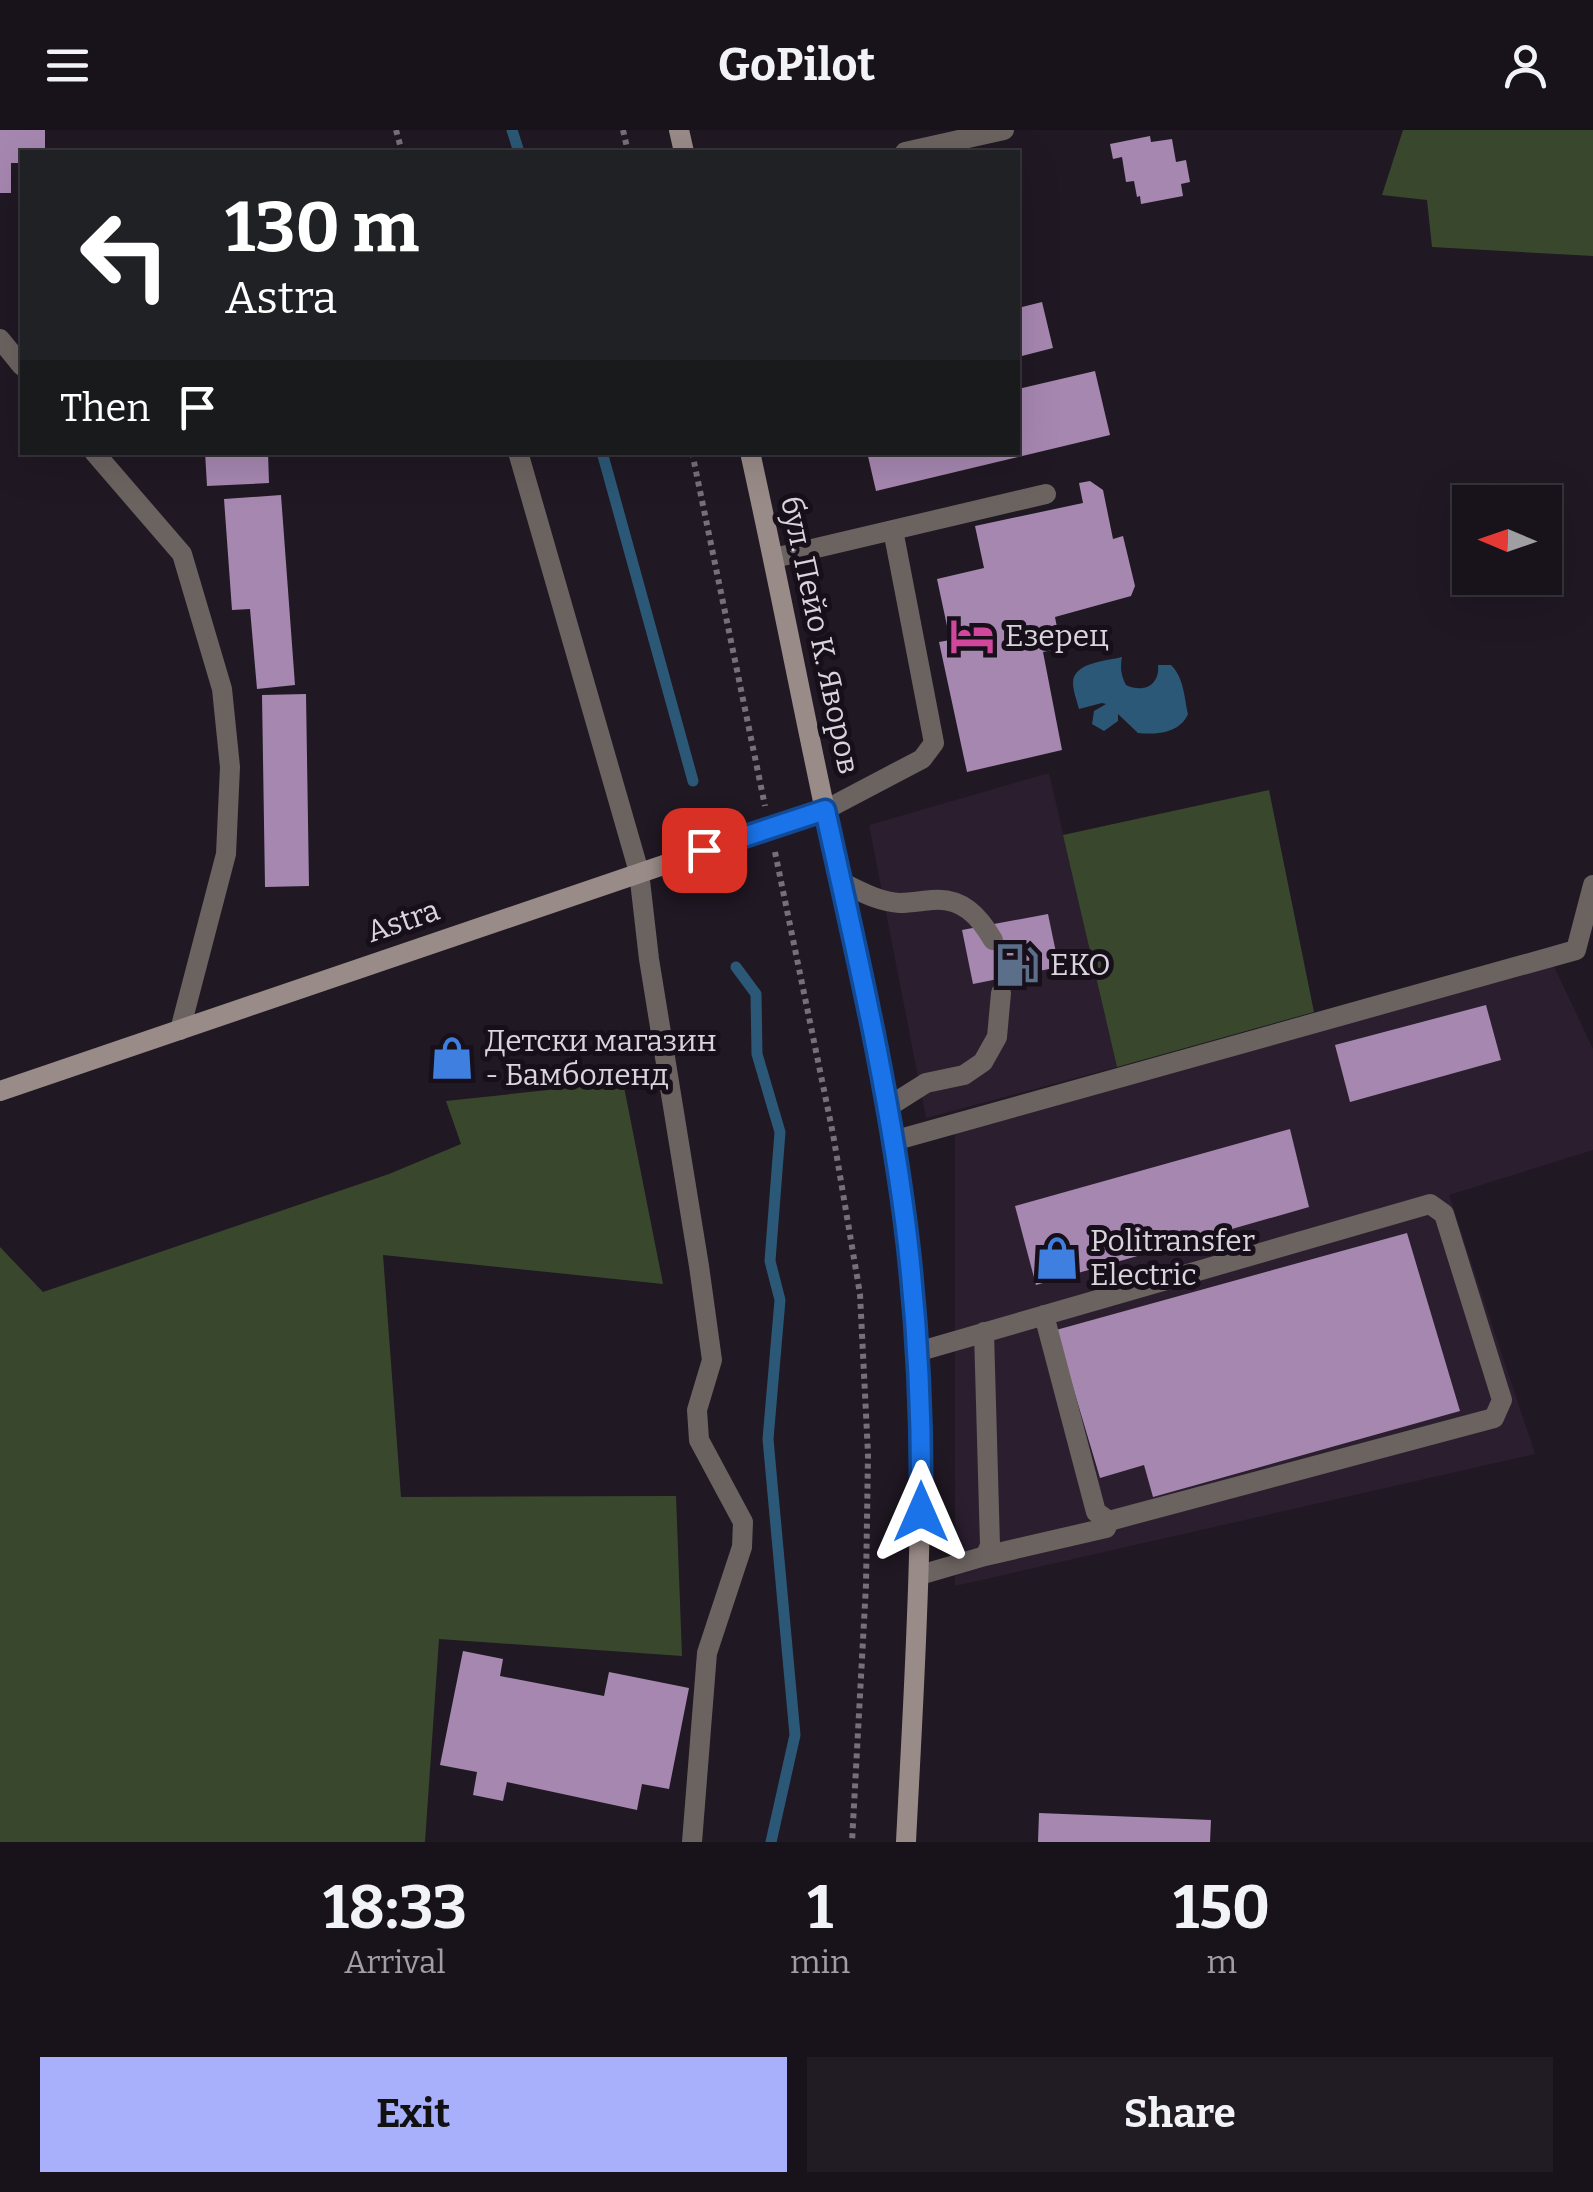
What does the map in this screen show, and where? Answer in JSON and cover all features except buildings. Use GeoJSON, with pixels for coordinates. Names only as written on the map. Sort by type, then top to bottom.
{"type":"FeatureCollection","features":[{"type":"Feature","properties":{"kind":"street"},"geometry":{"type":"LineString","coordinates":[[914,150],[1004,130]]}},
{"type":"Feature","properties":{"kind":"street"},"geometry":{"type":"LineString","coordinates":[[0,339],[20,364]]}},
{"type":"Feature","properties":{"kind":"street"},"geometry":{"type":"LineString","coordinates":[[97,455],[182,554],[222,689],[230,768],[226,854],[180,1030]]}},
{"type":"Feature","properties":{"kind":"street"},"geometry":{"type":"LineString","coordinates":[[519,455],[639,872],[648,959],[712,1360],[696,1410],[698,1440],[743,1522],[742,1547],[707,1653],[692,1842]]}},
{"type":"Feature","properties":{"kind":"street","name":"бул. Пейо К. Яворов"},"geometry":{"type":"LineString","coordinates":[[751,455],[888,1107],[908,1246],[922,1448],[920,1575],[906,1842]]}},
{"type":"Feature","properties":{"kind":"street"},"geometry":{"type":"LineString","coordinates":[[774,558],[1046,494]]}},
{"type":"Feature","properties":{"kind":"street"},"geometry":{"type":"LineString","coordinates":[[825,810],[922,759],[934,743],[894,530]]}},
{"type":"Feature","properties":{"kind":"street","name":"Astra"},"geometry":{"type":"LineString","coordinates":[[0,1091],[825,810]]}},
{"type":"Feature","properties":{"kind":"street"},"geometry":{"type":"LineString","coordinates":[[841,882],[877,899],[901,903],[938,899],[964,905],[982,921],[994,940]]}},
{"type":"Feature","properties":{"kind":"street"},"geometry":{"type":"LineString","coordinates":[[893,1141],[1576,950],[1593,885]]}},
{"type":"Feature","properties":{"kind":"street"},"geometry":{"type":"LineString","coordinates":[[888,1107],[926,1083],[964,1076],[982,1062],[997,1037],[1001,993]]}},
{"type":"Feature","properties":{"kind":"street"},"geometry":{"type":"LineString","coordinates":[[917,1352],[984,1332],[1430,1204],[1444,1214],[1502,1400],[1494,1418],[1109,1521],[1096,1512],[1044,1315]]}},
{"type":"Feature","properties":{"kind":"street"},"geometry":{"type":"LineString","coordinates":[[984,1332],[990,1546],[985,1556]]}},
{"type":"Feature","properties":{"kind":"street"},"geometry":{"type":"LineString","coordinates":[[920,1575],[1106,1528],[1109,1521]]}},
{"type":"Feature","properties":{"kind":"path"},"geometry":{"type":"LineString","coordinates":[[693,455],[833,1134],[860,1294],[868,1454],[866,1585],[852,1842]]}},
{"type":"Feature","properties":{"kind":"shaded area"},"geometry":{"type":"Polygon","coordinates":[[[1049,773],[1117,1067],[926,1118],[869,825],[1049,773]]]}},
{"type":"Feature","properties":{"kind":"shaded area"},"geometry":{"type":"Polygon","coordinates":[[[1551,960],[1593,1049],[1593,1150],[1449,1195],[1535,1454],[955,1586],[955,1133],[1551,960]]]}},
{"type":"Feature","properties":{"kind":"green space"},"geometry":{"type":"Polygon","coordinates":[[[1403,130],[1593,130],[1593,256],[1432,247],[1427,200],[1382,195],[1403,130]]]}},
{"type":"Feature","properties":{"kind":"green space"},"geometry":{"type":"Polygon","coordinates":[[[1269,790],[1314,1012],[1117,1067],[1063,835],[1269,790]]]}},
{"type":"Feature","properties":{"kind":"green space"},"geometry":{"type":"Polygon","coordinates":[[[623,1082],[663,1284],[383,1255],[401,1497],[676,1496],[682,1656],[439,1639],[425,1842],[0,1842],[0,1247],[43,1292],[389,1174],[461,1144],[446,1101],[623,1082]]]}},
{"type":"Feature","properties":{"kind":"water"},"geometry":{"type":"Polygon","coordinates":[[[1122,657],[1123,678],[1132,687],[1144,688],[1153,683],[1158,665],[1171,665],[1175,670],[1188,714],[1174,729],[1138,733],[1118,714],[1118,721],[1104,731],[1092,724],[1094,711],[1106,704],[1079,709],[1074,676],[1092,664],[1122,657]]]}},
{"type":"Feature","properties":{"kind":"waterway"},"geometry":{"type":"LineString","coordinates":[[512,130],[518,150]]}},
{"type":"Feature","properties":{"kind":"waterway"},"geometry":{"type":"LineString","coordinates":[[603,455],[693,781]]}},
{"type":"Feature","properties":{"kind":"waterway"},"geometry":{"type":"LineString","coordinates":[[736,967],[756,994],[757,1054],[780,1132],[770,1261],[780,1300],[768,1439],[795,1735],[771,1842]]}},
{"type":"Feature","properties":{"kind":"place","name":"Езерец"},"geometry":{"type":"Point","coordinates":[972,636]}},
{"type":"Feature","properties":{"kind":"place","name":"EKO"},"geometry":{"type":"Point","coordinates":[1017,965]}},
{"type":"Feature","properties":{"kind":"place","name":"Детски магазин - Бамболенд"},"geometry":{"type":"Point","coordinates":[452,1058]}},
{"type":"Feature","properties":{"kind":"place","name":"Politransfer Electric"},"geometry":{"type":"Point","coordinates":[1057,1258]}},
{"type":"Feature","properties":{"kind":"route"},"geometry":{"type":"LineString","coordinates":[[704,850],[825,810],[888,1107],[908,1246],[922,1448],[921,1512]]}}]}
